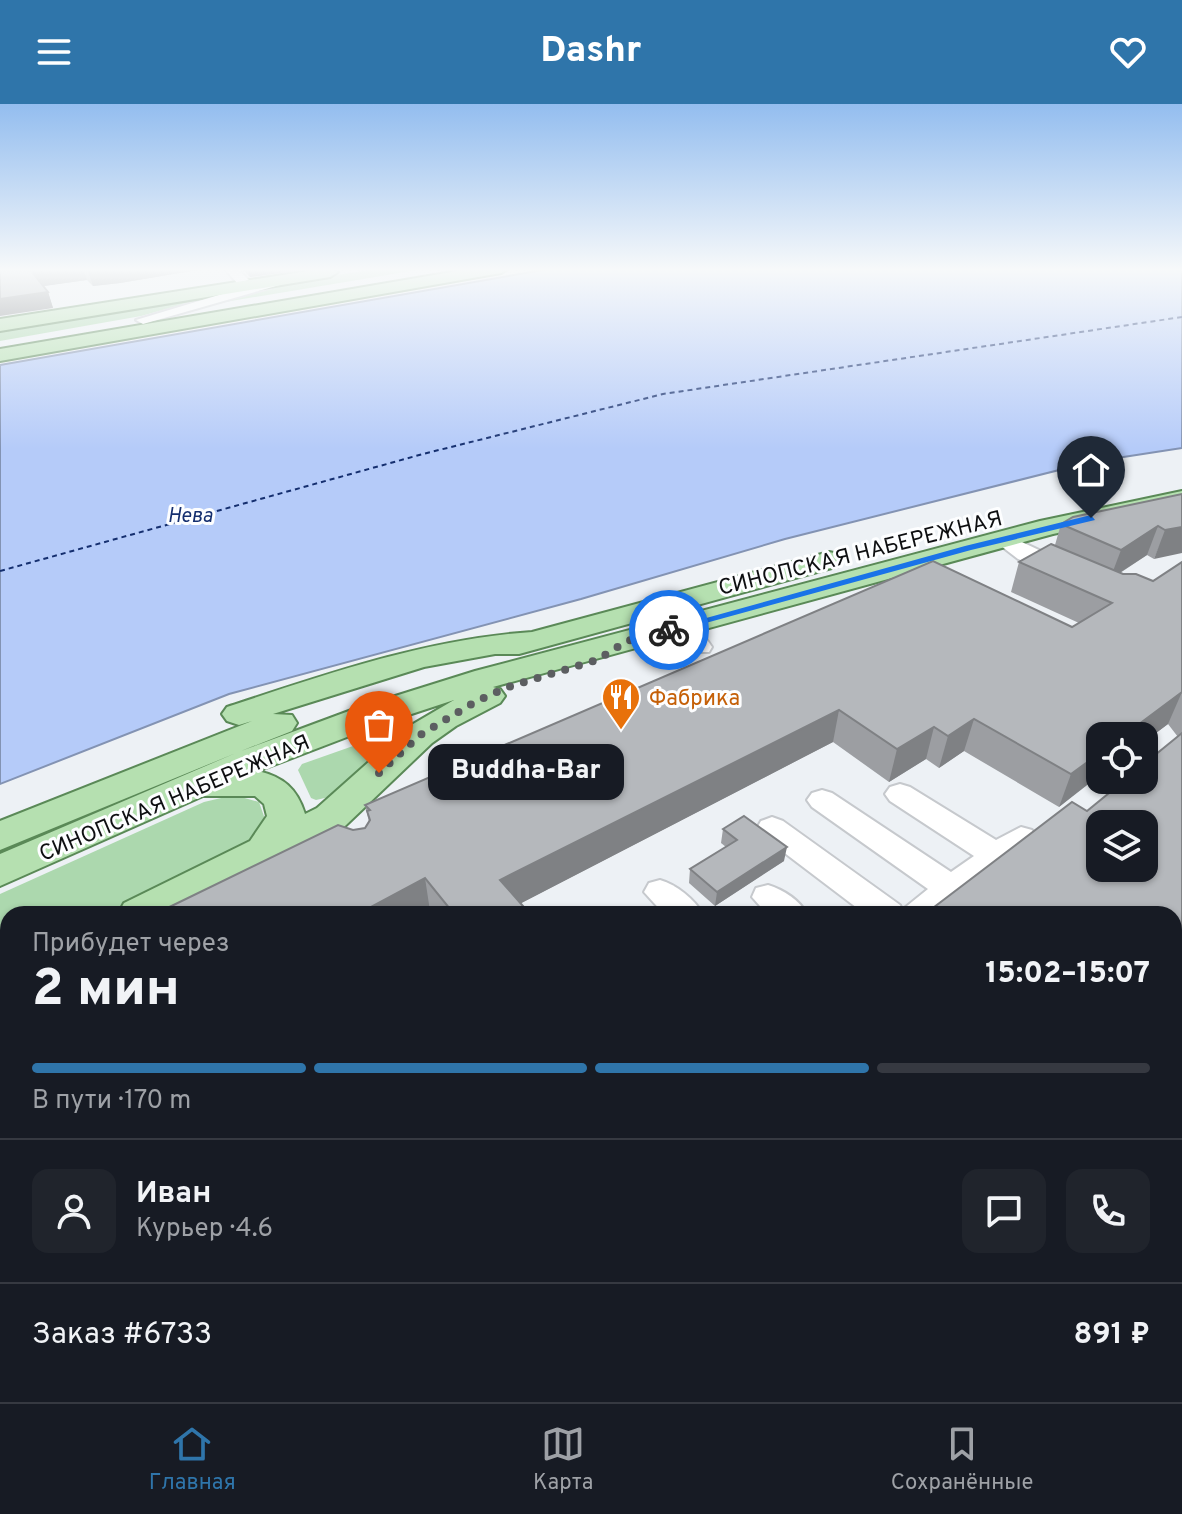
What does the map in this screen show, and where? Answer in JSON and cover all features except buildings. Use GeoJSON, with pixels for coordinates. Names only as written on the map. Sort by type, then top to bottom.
{"type":"FeatureCollection","features":[{"type":"Feature","properties":{"kind":"main road"},"geometry":{"type":"LineString","coordinates":[[0,345],[94,329]]}},
{"type":"Feature","properties":{"kind":"main road"},"geometry":{"type":"LineString","coordinates":[[0,355],[152,329]]}},
{"type":"Feature","properties":{"kind":"main road","name":"СИНОПСКАЯ НАБЕРЕЖНАЯ"},"geometry":{"type":"LineString","coordinates":[[0,836],[233,740],[532,641],[657,605],[1046,504],[1182,477]]}},
{"type":"Feature","properties":{"kind":"main road","name":"СИНОПСКАЯ НАБЕРЕЖНАЯ"},"geometry":{"type":"LineString","coordinates":[[0,871],[251,760],[369,716],[487,678],[1003,539],[1182,499]]}},
{"type":"Feature","properties":{"kind":"main road"},"geometry":{"type":"LineString","coordinates":[[0,810],[164,742],[284,699],[478,646],[532,641]]}},
{"type":"Feature","properties":{"kind":"main road"},"geometry":{"type":"LineString","coordinates":[[155,906],[262,854],[341,829],[429,739],[475,702],[508,687],[597,660],[627,641]]}},
{"type":"Feature","properties":{"kind":"main road"},"geometry":{"type":"LineString","coordinates":[[109,824],[148,815],[211,786],[232,781],[256,783],[274,789],[284,803],[287,817],[262,854]]}},
{"type":"Feature","properties":{"kind":"street"},"geometry":{"type":"LineString","coordinates":[[1003,539],[1026,554],[1080,578]]}},
{"type":"Feature","properties":{"kind":"street"},"geometry":{"type":"LineString","coordinates":[[680,627],[700,647]]}},
{"type":"Feature","properties":{"kind":"street"},"geometry":{"type":"LineString","coordinates":[[900,794],[1009,847],[928,906]]}},
{"type":"Feature","properties":{"kind":"street"},"geometry":{"type":"LineString","coordinates":[[822,800],[952,889]]}},
{"type":"Feature","properties":{"kind":"street"},"geometry":{"type":"LineString","coordinates":[[772,828],[877,906]]}},
{"type":"Feature","properties":{"kind":"street"},"geometry":{"type":"LineString","coordinates":[[660,892],[677,906]]}},
{"type":"Feature","properties":{"kind":"path"},"geometry":{"type":"LineString","coordinates":[[1096,473],[1108,480]]}},
{"type":"Feature","properties":{"kind":"green space"},"geometry":{"type":"Polygon","coordinates":[[[0,329],[70,329],[0,341],[0,329]]]}},
{"type":"Feature","properties":{"kind":"green space"},"geometry":{"type":"Polygon","coordinates":[[[394,733],[394,738],[329,797],[311,798],[298,770],[302,764],[394,733]]]}},
{"type":"Feature","properties":{"kind":"green space"},"geometry":{"type":"Polygon","coordinates":[[[234,795],[259,802],[266,822],[262,833],[238,853],[129,906],[0,906],[0,894],[204,802],[234,795]]]}},
{"type":"Feature","properties":{"kind":"water","name":"Нева"},"geometry":{"type":"Polygon","coordinates":[[[208,329],[1182,329],[1182,448],[1091,462],[785,539],[581,599],[229,694],[0,784],[0,365],[208,329]]]}},
{"type":"Feature","properties":{"kind":"ferry route"},"geometry":{"type":"LineString","coordinates":[[0,571],[423,454],[663,394],[1104,329]]}},
{"type":"Feature","properties":{"kind":"way so far"},"geometry":{"type":"LineString","coordinates":[[379,773],[420,735],[475,702],[508,687],[597,660],[627,641],[669,630]]}},
{"type":"Feature","properties":{"kind":"place","name":"Фабрика"},"geometry":{"type":"Point","coordinates":[621,731]}},
{"type":"Feature","properties":{"kind":"place","name":"Buddha-Bar"},"geometry":{"type":"Point","coordinates":[379,773]}},
{"type":"Feature","properties":{"kind":"route"},"geometry":{"type":"LineString","coordinates":[[669,630],[968,548],[1091,518]]}}]}
